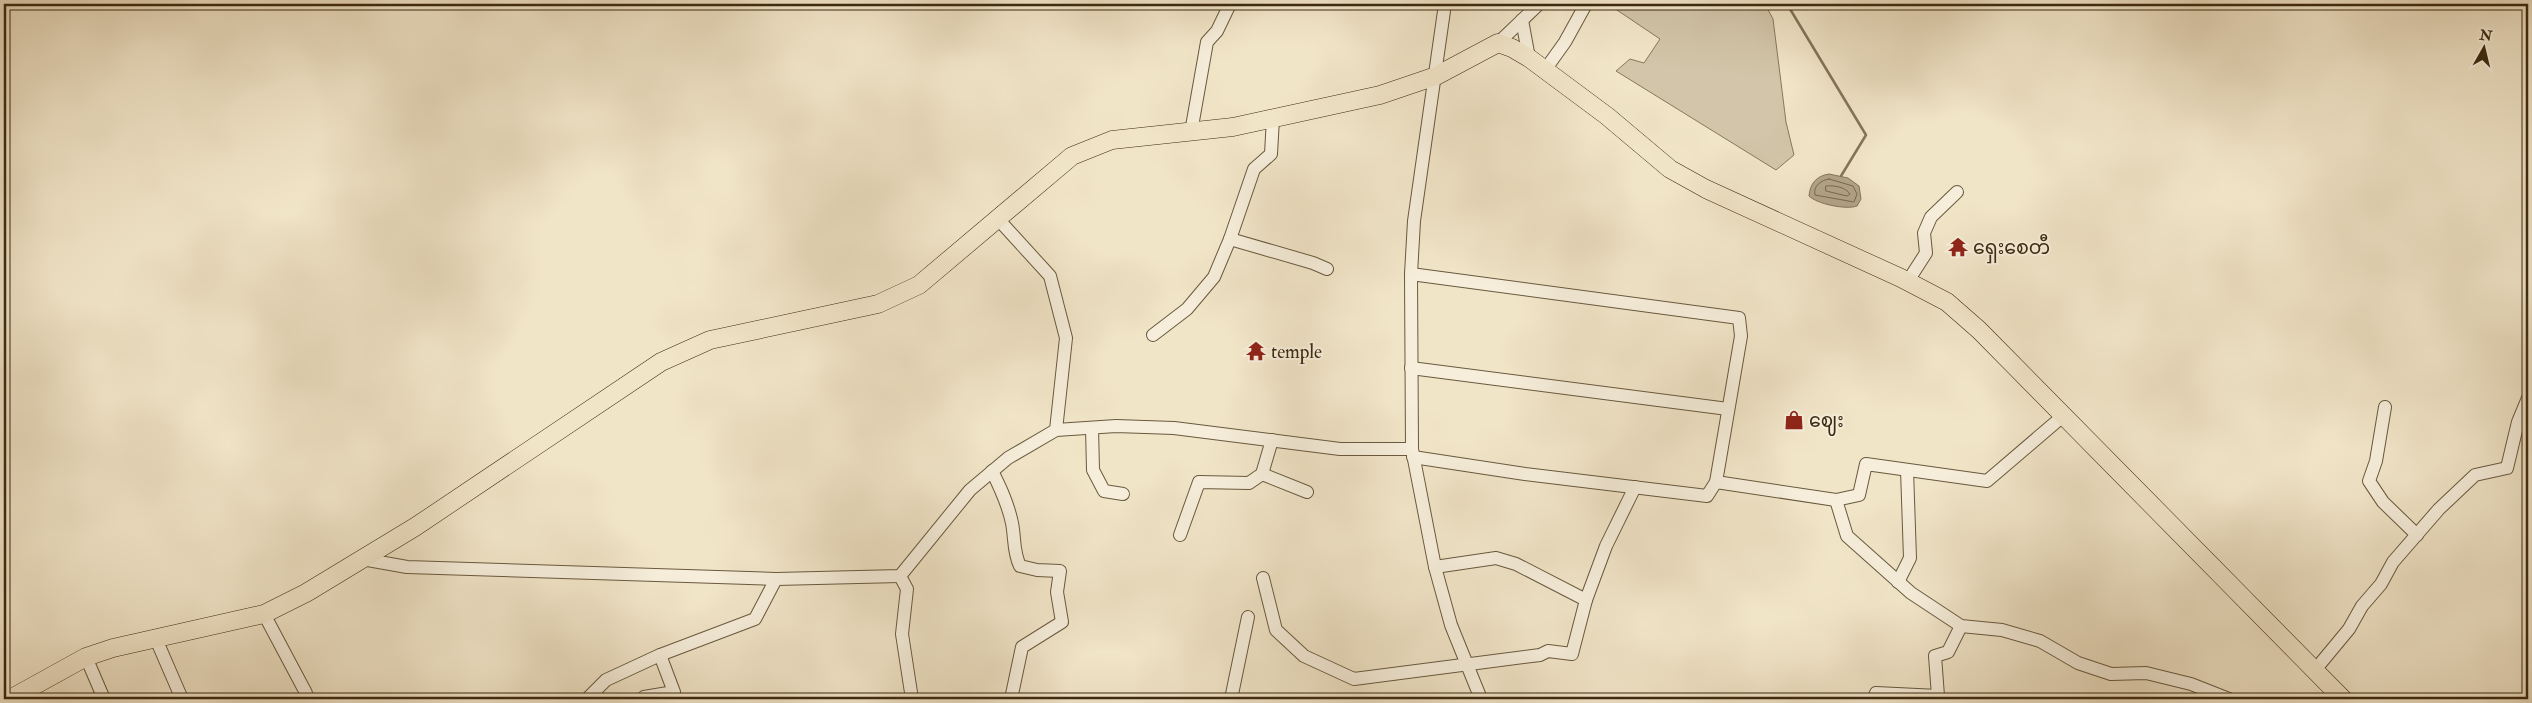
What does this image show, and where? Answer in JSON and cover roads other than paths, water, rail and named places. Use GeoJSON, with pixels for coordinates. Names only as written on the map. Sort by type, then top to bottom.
{"type":"FeatureCollection","features":[{"type":"Feature","properties":{"kind":"highway"},"geometry":{"type":"LineString","coordinates":[[20,697],[86,657],[112,648],[264,614],[306,593],[415,527],[661,362],[710,340],[878,304],[919,285],[1072,156],[1112,140],[1233,127],[1380,95],[1436,76],[1498,43],[1512,48],[1529,58],[1607,116],[1670,169],[1706,189],[1908,281],[1947,302],[1979,330],[2344,699]]}},
{"type":"Feature","properties":{"kind":"street"},"geometry":{"type":"LineString","coordinates":[[1191,132],[1207,42],[1217,31],[1230,4]]}},
{"type":"Feature","properties":{"kind":"street"},"geometry":{"type":"LineString","coordinates":[[1445,4],[1414,221],[1411,274],[1412,453],[1435,567],[1452,624],[1481,699]]}},
{"type":"Feature","properties":{"kind":"street"},"geometry":{"type":"LineString","coordinates":[[1498,43],[1538,4]]}},
{"type":"Feature","properties":{"kind":"street"},"geometry":{"type":"LineString","coordinates":[[1545,70],[1565,42],[1586,4]]}},
{"type":"Feature","properties":{"kind":"street"},"geometry":{"type":"LineString","coordinates":[[1522,20],[1529,58]]}},
{"type":"Feature","properties":{"kind":"street"},"geometry":{"type":"LineString","coordinates":[[1153,335],[1187,309],[1214,277],[1230,239],[1254,169],[1271,154],[1273,118]]}},
{"type":"Feature","properties":{"kind":"street"},"geometry":{"type":"LineString","coordinates":[[1908,281],[1926,252],[1924,233],[1931,217],[1957,192]]}},
{"type":"Feature","properties":{"kind":"street"},"geometry":{"type":"LineString","coordinates":[[998,219],[1050,276],[1066,338],[1056,430]]}},
{"type":"Feature","properties":{"kind":"street"},"geometry":{"type":"LineString","coordinates":[[1230,239],[1313,263],[1327,269]]}},
{"type":"Feature","properties":{"kind":"street"},"geometry":{"type":"LineString","coordinates":[[362,559],[408,567],[776,578],[900,576],[970,490],[1008,458],[1056,430],[1116,426],[1174,428],[1340,449],[1412,453],[1634,488],[1707,496],[1716,482],[1741,336],[1739,318],[1411,274]]}},
{"type":"Feature","properties":{"kind":"street"},"geometry":{"type":"LineString","coordinates":[[1411,368],[1728,410]]}},
{"type":"Feature","properties":{"kind":"street"},"geometry":{"type":"LineString","coordinates":[[2315,670],[2349,629],[2362,606],[2380,584],[2393,562],[2439,509],[2475,475],[2507,468],[2518,422],[2528,398]]}},
{"type":"Feature","properties":{"kind":"street"},"geometry":{"type":"LineString","coordinates":[[2386,407],[2376,462],[2370,481],[2382,502],[2417,535]]}},
{"type":"Feature","properties":{"kind":"street"},"geometry":{"type":"LineString","coordinates":[[1716,482],[1836,500],[1859,494],[1866,464],[1987,481],[2063,416]]}},
{"type":"Feature","properties":{"kind":"street"},"geometry":{"type":"LineString","coordinates":[[1092,428],[1092,470],[1104,491],[1123,494]]}},
{"type":"Feature","properties":{"kind":"street"},"geometry":{"type":"LineString","coordinates":[[1180,535],[1199,482],[1249,483],[1262,474],[1272,440]]}},
{"type":"Feature","properties":{"kind":"street"},"geometry":{"type":"LineString","coordinates":[[1898,582],[1910,558],[1907,470]]}},
{"type":"Feature","properties":{"kind":"street"},"geometry":{"type":"LineString","coordinates":[[992,471],[1007,501],[1015,555],[1020,566],[1037,570],[1060,571],[1057,592],[1062,622],[1022,647],[1011,699]]}},
{"type":"Feature","properties":{"kind":"street"},"geometry":{"type":"LineString","coordinates":[[1262,474],[1307,492]]}},
{"type":"Feature","properties":{"kind":"street"},"geometry":{"type":"LineString","coordinates":[[1263,578],[1276,630],[1304,656],[1354,678],[1540,655],[1548,651],[1572,654],[1586,600],[1606,546],[1634,488]]}},
{"type":"Feature","properties":{"kind":"street"},"geometry":{"type":"LineString","coordinates":[[1836,500],[1847,536],[1898,582],[1937,612],[1961,626],[2002,630],[2040,641],[2078,662],[2111,674],[2146,674],[2191,684],[2229,699]]}},
{"type":"Feature","properties":{"kind":"street"},"geometry":{"type":"LineString","coordinates":[[1435,567],[1496,558],[1516,564],[1586,600]]}},
{"type":"Feature","properties":{"kind":"street"},"geometry":{"type":"LineString","coordinates":[[900,576],[907,589],[902,634],[912,699]]}},
{"type":"Feature","properties":{"kind":"street"},"geometry":{"type":"LineString","coordinates":[[588,699],[606,680],[660,655],[755,619],[776,578]]}},
{"type":"Feature","properties":{"kind":"street"},"geometry":{"type":"LineString","coordinates":[[264,614],[306,693]]}},
{"type":"Feature","properties":{"kind":"street"},"geometry":{"type":"LineString","coordinates":[[1231,699],[1248,617]]}},
{"type":"Feature","properties":{"kind":"street"},"geometry":{"type":"LineString","coordinates":[[1874,699],[1876,694],[1938,696],[1935,656],[1948,652],[1961,626]]}},
{"type":"Feature","properties":{"kind":"street"},"geometry":{"type":"LineString","coordinates":[[156,639],[182,699]]}},
{"type":"Feature","properties":{"kind":"street"},"geometry":{"type":"LineString","coordinates":[[644,699],[644,697],[674,692],[660,655]]}},
{"type":"Feature","properties":{"kind":"street"},"geometry":{"type":"LineString","coordinates":[[86,657],[104,699]]}},
{"type":"Feature","properties":{"kind":"water"},"geometry":{"type":"Polygon","coordinates":[[[1829,174],[1848,178],[1859,186],[1861,199],[1857,206],[1832,205],[1818,202],[1809,196],[1814,181],[1829,174]]]}},
{"type":"Feature","properties":{"kind":"waterway"},"geometry":{"type":"LineString","coordinates":[[1787,4],[1866,135],[1841,176]]}},
{"type":"Feature","properties":{"kind":"place","name":"ရှေးစေတီ"},"geometry":{"type":"Point","coordinates":[1958,247]}},
{"type":"Feature","properties":{"kind":"place","name":"temple"},"geometry":{"type":"Point","coordinates":[1256,351]}},
{"type":"Feature","properties":{"kind":"place","name":"ဈေး"},"geometry":{"type":"Point","coordinates":[1794,420]}}]}
